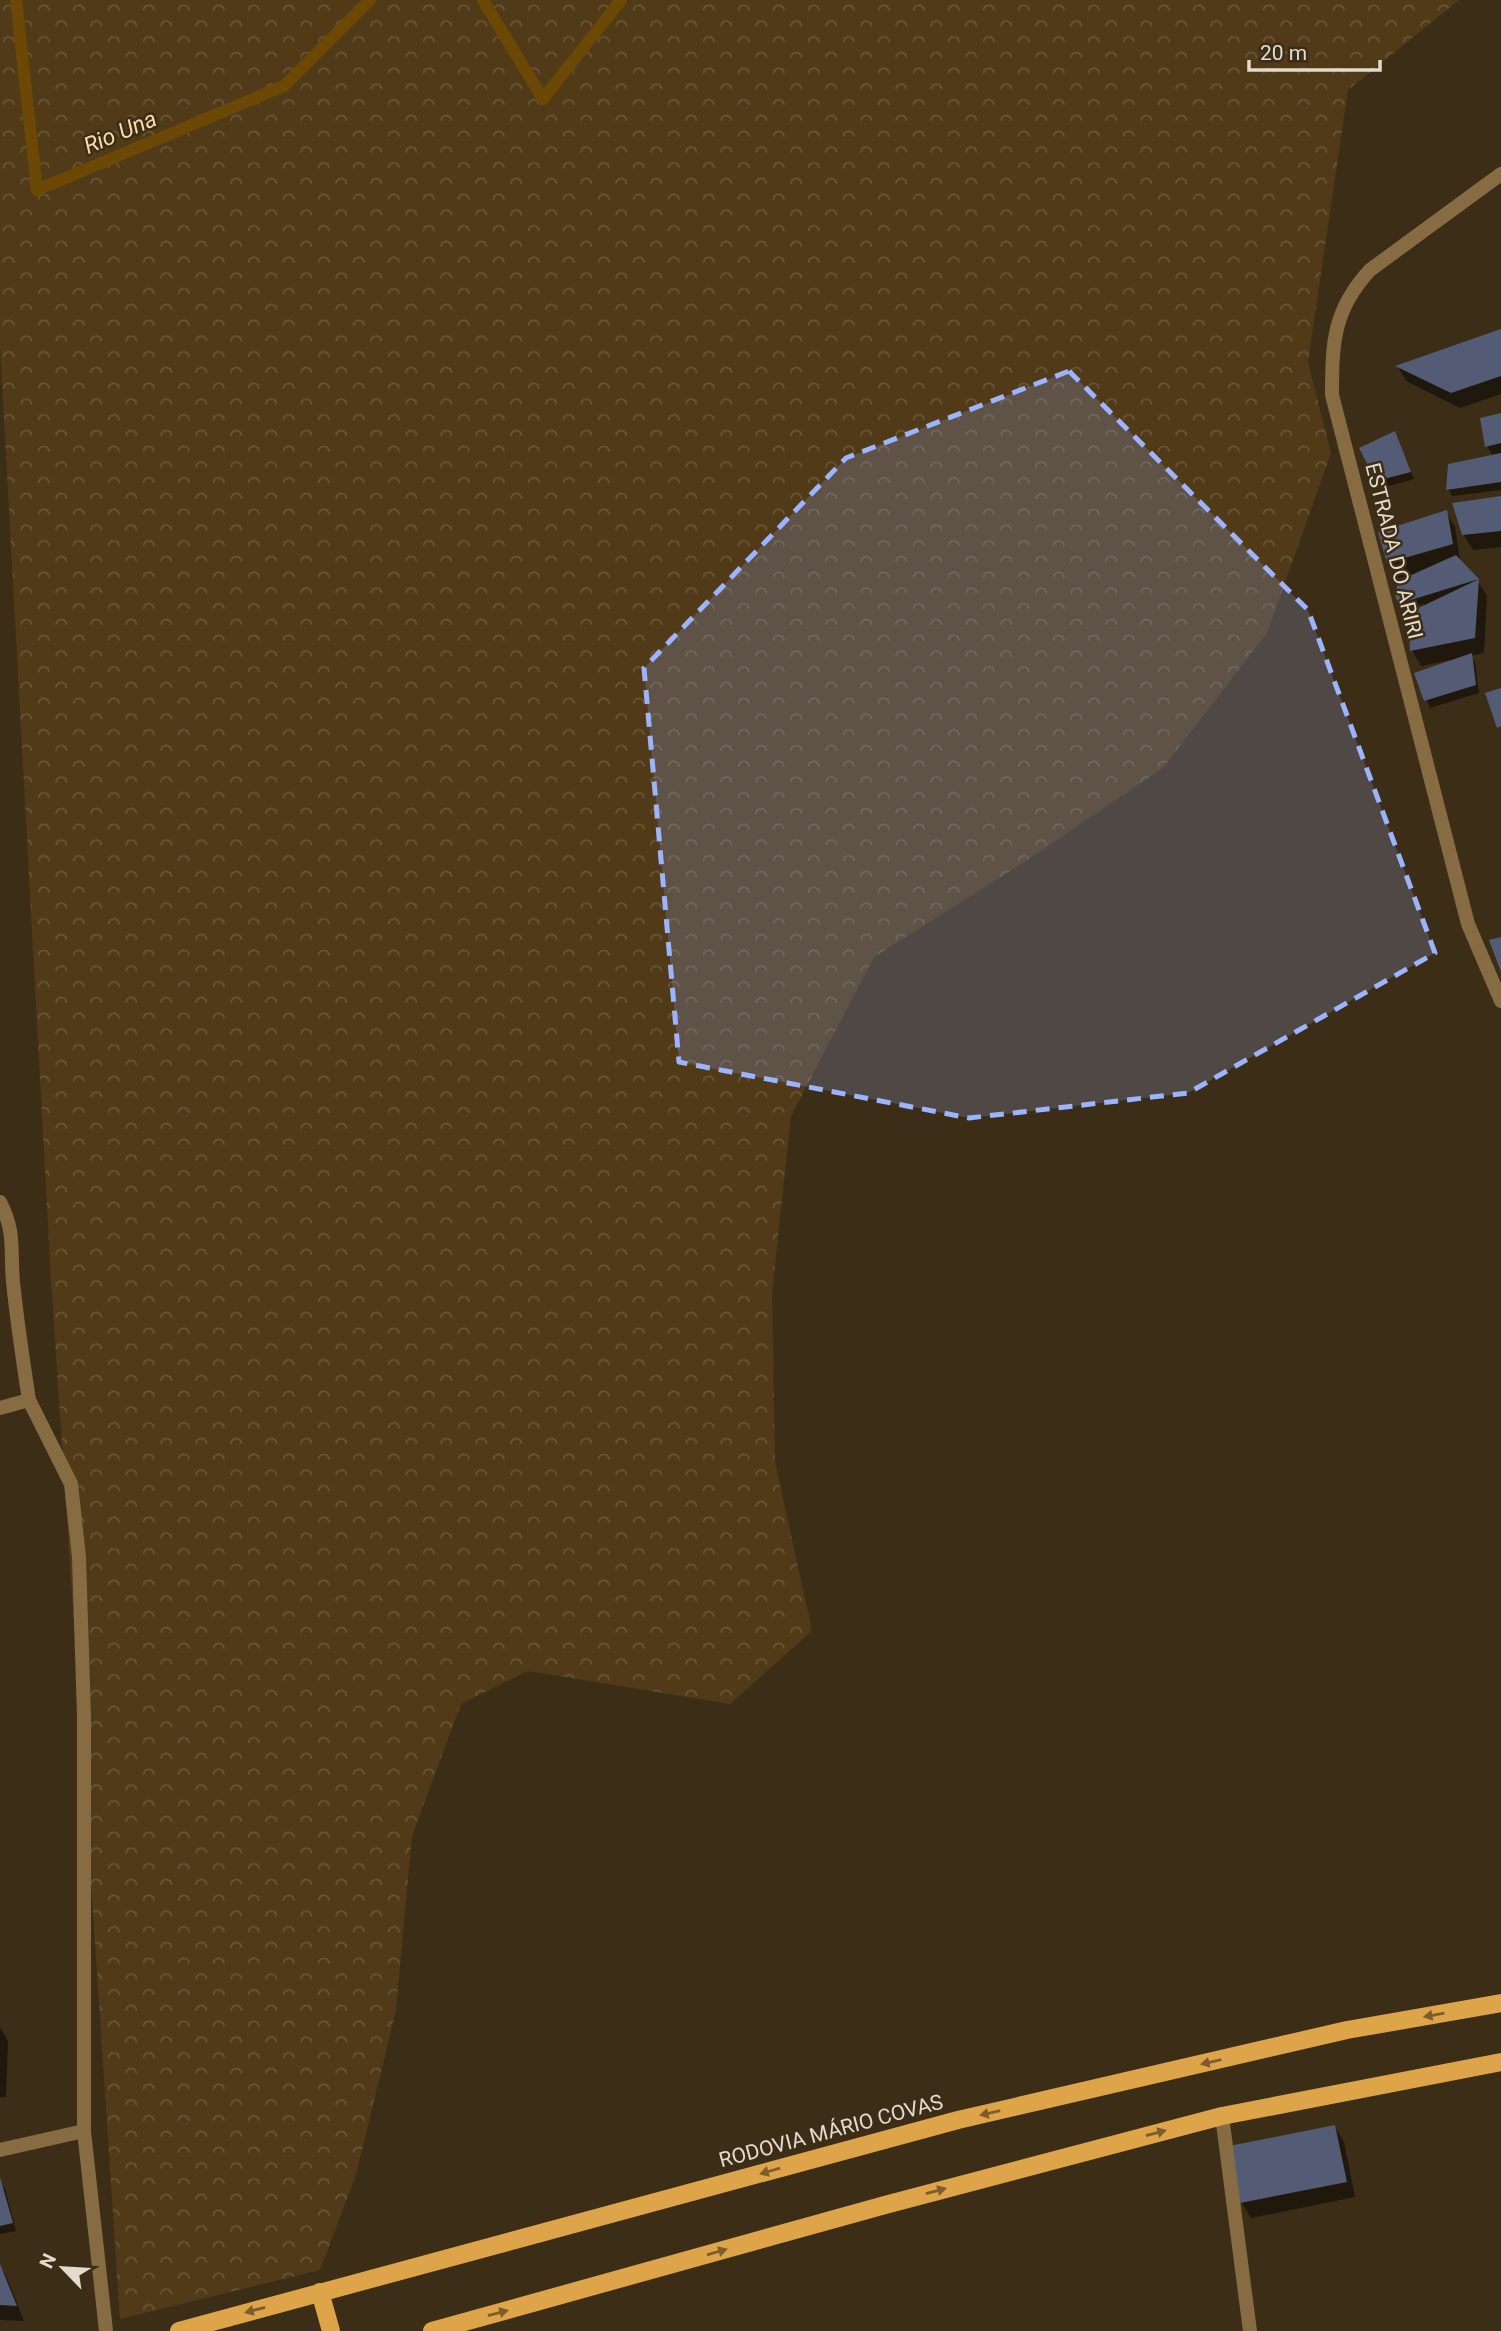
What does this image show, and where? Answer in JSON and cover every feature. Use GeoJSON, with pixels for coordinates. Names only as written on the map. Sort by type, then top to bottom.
{"type":"FeatureCollection","features":[{"type":"Feature","properties":{"kind":"main road","name":"RODOVIA MÁRIO COVAS"},"geometry":{"type":"LineString","coordinates":[[179,2331],[958,2120],[1347,2030],[1501,2003]]}},
{"type":"Feature","properties":{"kind":"main road"},"geometry":{"type":"LineString","coordinates":[[432,2331],[885,2205],[1222,2116],[1501,2062]]}},
{"type":"Feature","properties":{"kind":"main road"},"geometry":{"type":"LineString","coordinates":[[320,2292],[331,2331]]}},
{"type":"Feature","properties":{"kind":"street","name":"ESTRADA DO ARIRI"},"geometry":{"type":"LineString","coordinates":[[1501,174],[1370,270],[1353,289],[1340,316],[1332,351],[1332,395],[1468,924],[1501,1000]]}},
{"type":"Feature","properties":{"kind":"street"},"geometry":{"type":"LineString","coordinates":[[0,1202],[8,1218],[13,1246],[13,1279],[29,1400],[71,1484],[79,1557],[84,1716],[84,2130],[106,2331]]}},
{"type":"Feature","properties":{"kind":"street"},"geometry":{"type":"LineString","coordinates":[[0,1408],[29,1400]]}},
{"type":"Feature","properties":{"kind":"street"},"geometry":{"type":"LineString","coordinates":[[1222,2116],[1250,2331]]}},
{"type":"Feature","properties":{"kind":"street"},"geometry":{"type":"LineString","coordinates":[[0,2150],[84,2130]]}},
{"type":"Feature","properties":{"kind":"highlighted area"},"geometry":{"type":"Polygon","coordinates":[[[1069,371],[1308,610],[1435,953],[1188,1093],[969,1118],[679,1062],[644,668],[846,458],[1069,371]]]}},
{"type":"Feature","properties":{"kind":"green space"},"geometry":{"type":"Polygon","coordinates":[[[0,0],[1459,0],[1348,90],[1308,362],[1331,453],[1267,633],[1163,768],[1020,865],[874,957],[791,1116],[772,1293],[775,1462],[812,1631],[730,1704],[528,1671],[461,1704],[412,1836],[396,2010],[356,2175],[320,2270],[120,2319],[51,1280],[0,344],[0,0]]]}},
{"type":"Feature","properties":{"kind":"building"},"geometry":{"type":"Polygon","coordinates":[[[1501,329],[1501,376],[1451,393],[1395,366],[1501,329]]]}},
{"type":"Feature","properties":{"kind":"building"},"geometry":{"type":"Polygon","coordinates":[[[1501,413],[1501,443],[1485,447],[1480,418],[1501,413]]]}},
{"type":"Feature","properties":{"kind":"building"},"geometry":{"type":"Polygon","coordinates":[[[1395,431],[1411,472],[1376,481],[1359,448],[1395,431]]]}},
{"type":"Feature","properties":{"kind":"building"},"geometry":{"type":"Polygon","coordinates":[[[1501,453],[1501,482],[1446,490],[1448,464],[1501,453]]]}},
{"type":"Feature","properties":{"kind":"building"},"geometry":{"type":"Polygon","coordinates":[[[1501,496],[1501,531],[1462,535],[1452,503],[1501,496]]]}},
{"type":"Feature","properties":{"kind":"building"},"geometry":{"type":"Polygon","coordinates":[[[1447,510],[1453,544],[1387,563],[1378,532],[1447,510]]]}},
{"type":"Feature","properties":{"kind":"building"},"geometry":{"type":"Polygon","coordinates":[[[1456,555],[1479,579],[1398,604],[1395,595],[1398,581],[1456,555]]]}},
{"type":"Feature","properties":{"kind":"building"},"geometry":{"type":"Polygon","coordinates":[[[1479,579],[1475,638],[1410,651],[1408,613],[1479,579]]]}},
{"type":"Feature","properties":{"kind":"building"},"geometry":{"type":"Polygon","coordinates":[[[1472,653],[1476,685],[1424,701],[1414,673],[1472,653]]]}},
{"type":"Feature","properties":{"kind":"building"},"geometry":{"type":"Polygon","coordinates":[[[1501,688],[1501,726],[1497,728],[1485,693],[1501,688]]]}},
{"type":"Feature","properties":{"kind":"building"},"geometry":{"type":"Polygon","coordinates":[[[1501,937],[1501,972],[1489,940],[1501,937]]]}},
{"type":"Feature","properties":{"kind":"building"},"geometry":{"type":"Polygon","coordinates":[[[1335,2125],[1347,2182],[1240,2203],[1229,2146],[1335,2125]]]}},
{"type":"Feature","properties":{"kind":"building"},"geometry":{"type":"Polygon","coordinates":[[[0,2177],[13,2223],[0,2226],[0,2177]]]}},
{"type":"Feature","properties":{"kind":"building"},"geometry":{"type":"Polygon","coordinates":[[[0,2264],[17,2306],[0,2305],[0,2264]]]}},
{"type":"Feature","properties":{"kind":"waterway","name":"Rio Una"},"geometry":{"type":"LineString","coordinates":[[16,0],[37,190],[284,86],[370,0]]}},
{"type":"Feature","properties":{"kind":"waterway","name":"Rio Una"},"geometry":{"type":"LineString","coordinates":[[483,0],[543,99],[621,0]]}}]}
